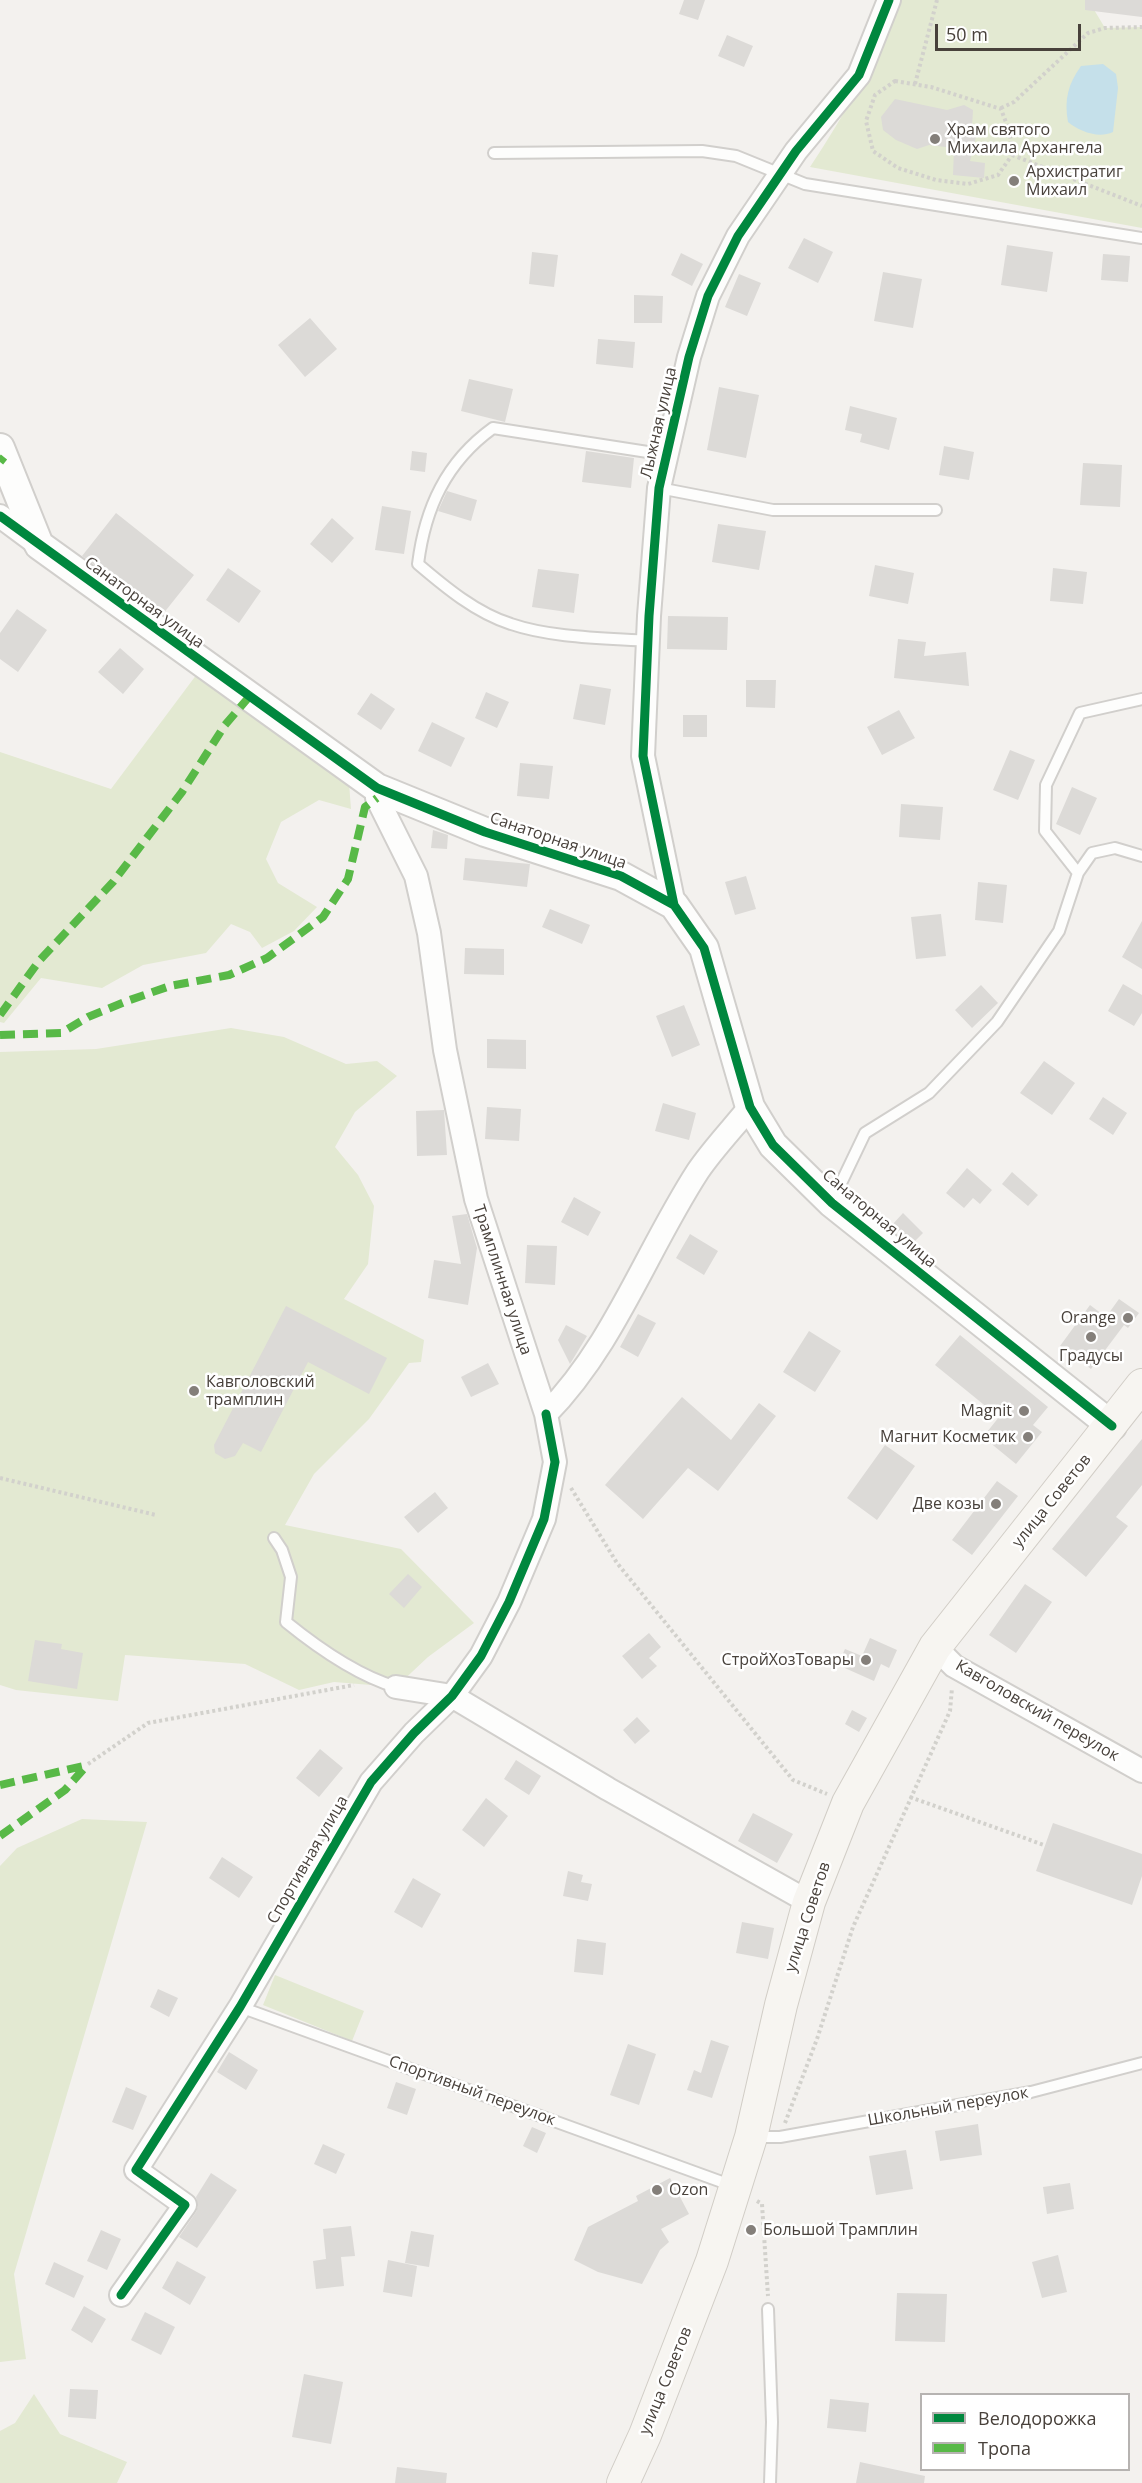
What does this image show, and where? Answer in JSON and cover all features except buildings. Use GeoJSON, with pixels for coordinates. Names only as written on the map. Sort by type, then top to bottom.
{"type":"FeatureCollection","features":[{"type":"Feature","properties":{"kind":"main road","name":"улица Советов"},"geometry":{"type":"LineString","coordinates":[[623,2483],[694,2311],[736,2187],[765,2137],[781,2005],[809,1902],[848,1803],[944,1657],[1142,1385]]}},
{"type":"Feature","properties":{"kind":"street","name":"Лыжная улица"},"geometry":{"type":"LineString","coordinates":[[674,905],[643,756],[659,488],[689,357],[708,296],[738,236],[796,151],[859,75],[889,0]]}},
{"type":"Feature","properties":{"kind":"street"},"geometry":{"type":"LineString","coordinates":[[0,448],[39,545]]}},
{"type":"Feature","properties":{"kind":"street","name":"Санаторная улица"},"geometry":{"type":"LineString","coordinates":[[0,516],[377,788],[485,832],[621,876],[674,905],[704,948],[750,1107],[773,1145],[832,1203],[1112,1426]]}},
{"type":"Feature","properties":{"kind":"street","name":"Трамплинная улица"},"geometry":{"type":"LineString","coordinates":[[377,788],[377,798],[416,876],[429,933],[445,1050],[476,1198],[546,1414]]}},
{"type":"Feature","properties":{"kind":"street"},"geometry":{"type":"LineString","coordinates":[[546,1414],[572,1388],[609,1332],[699,1170],[750,1107]]}},
{"type":"Feature","properties":{"kind":"street","name":"Спортивная улица"},"geometry":{"type":"LineString","coordinates":[[121,2295],[185,2205],[136,2170],[240,2007],[371,1782],[414,1733],[452,1696],[481,1656],[509,1602],[544,1519],[555,1462],[546,1414]]}},
{"type":"Feature","properties":{"kind":"street","name":"Кавголовский переулок"},"geometry":{"type":"LineString","coordinates":[[944,1657],[1142,1771]]}},
{"type":"Feature","properties":{"kind":"street"},"geometry":{"type":"LineString","coordinates":[[386,1684],[452,1696],[608,1790],[809,1902]]}},
{"type":"Feature","properties":{"kind":"lane"},"geometry":{"type":"LineString","coordinates":[[494,153],[702,151],[736,156],[805,184],[1142,238]]}},
{"type":"Feature","properties":{"kind":"lane"},"geometry":{"type":"LineString","coordinates":[[649,641],[566,634],[510,624],[454,594],[418,564],[422,531],[433,503],[469,445],[493,428],[667,455]]}},
{"type":"Feature","properties":{"kind":"lane"},"geometry":{"type":"LineString","coordinates":[[659,488],[773,510],[936,510]]}},
{"type":"Feature","properties":{"kind":"lane"},"geometry":{"type":"LineString","coordinates":[[1078,873],[1045,831],[1046,785],[1080,713],[1142,699]]}},
{"type":"Feature","properties":{"kind":"lane"},"geometry":{"type":"LineString","coordinates":[[832,1203],[865,1133],[929,1093],[997,1022],[1059,931],[1078,873],[1092,853],[1115,849],[1142,856]]}},
{"type":"Feature","properties":{"kind":"lane"},"geometry":{"type":"LineString","coordinates":[[274,1538],[282,1550],[291,1577],[286,1622],[309,1640],[386,1684]]}},
{"type":"Feature","properties":{"kind":"lane","name":"Спортивный переулок"},"geometry":{"type":"LineString","coordinates":[[240,2007],[736,2187]]}},
{"type":"Feature","properties":{"kind":"lane","name":"Школьный переулок"},"geometry":{"type":"LineString","coordinates":[[765,2137],[1031,2092],[1142,2063]]}},
{"type":"Feature","properties":{"kind":"lane"},"geometry":{"type":"LineString","coordinates":[[768,2309],[772,2422],[770,2483]]}},
{"type":"Feature","properties":{"kind":"path"},"geometry":{"type":"LineString","coordinates":[[915,84],[937,0]]}},
{"type":"Feature","properties":{"kind":"path"},"geometry":{"type":"LineString","coordinates":[[1000,109],[1014,102],[1088,33],[1105,28],[1142,27]]}},
{"type":"Feature","properties":{"kind":"path"},"geometry":{"type":"LineString","coordinates":[[895,81],[975,99],[1000,109],[1010,133],[1012,156],[999,176],[968,184],[936,180],[898,168],[873,151],[866,121],[875,95],[895,81]]}},
{"type":"Feature","properties":{"kind":"path"},"geometry":{"type":"LineString","coordinates":[[1012,156],[1142,206]]}},
{"type":"Feature","properties":{"kind":"path"},"geometry":{"type":"LineString","coordinates":[[555,1462],[617,1563],[793,1780],[848,1803]]}},
{"type":"Feature","properties":{"kind":"path"},"geometry":{"type":"LineString","coordinates":[[0,1478],[156,1515]]}},
{"type":"Feature","properties":{"kind":"path"},"geometry":{"type":"LineString","coordinates":[[765,2137],[817,2039],[853,1927],[950,1712],[944,1657]]}},
{"type":"Feature","properties":{"kind":"path"},"geometry":{"type":"LineString","coordinates":[[88,1764],[148,1723],[386,1684]]}},
{"type":"Feature","properties":{"kind":"path"},"geometry":{"type":"LineString","coordinates":[[910,1797],[1044,1845]]}},
{"type":"Feature","properties":{"kind":"path"},"geometry":{"type":"LineString","coordinates":[[736,2187],[762,2204],[768,2309]]}},
{"type":"Feature","properties":{"kind":"green space"},"geometry":{"type":"Polygon","coordinates":[[[898,0],[1092,0],[1093,8],[1105,28],[1142,27],[1142,228],[810,167],[859,86],[898,0]]]}},
{"type":"Feature","properties":{"kind":"green space"},"geometry":{"type":"Polygon","coordinates":[[[197,674],[349,783],[351,809],[319,800],[281,822],[266,859],[278,883],[317,907],[294,931],[262,948],[250,932],[231,924],[206,953],[143,965],[102,988],[41,978],[4,1023],[0,1022],[0,752],[111,789],[197,674]]]}},
{"type":"Feature","properties":{"kind":"green space","name":"Кавголовский трамплин"},"geometry":{"type":"Polygon","coordinates":[[[231,1028],[284,1037],[346,1064],[377,1061],[397,1076],[355,1112],[335,1147],[358,1175],[374,1206],[368,1264],[344,1299],[424,1340],[421,1362],[409,1363],[369,1419],[314,1474],[285,1525],[401,1549],[474,1623],[428,1657],[396,1687],[334,1682],[299,1690],[245,1664],[125,1655],[118,1701],[16,1690],[0,1685],[0,1052],[96,1049],[231,1028]]]}},
{"type":"Feature","properties":{"kind":"green space"},"geometry":{"type":"Polygon","coordinates":[[[82,1819],[147,1822],[14,2274],[26,2359],[0,2362],[0,1866],[17,1848],[82,1819]]]}},
{"type":"Feature","properties":{"kind":"green space"},"geometry":{"type":"Polygon","coordinates":[[[275,1975],[364,2011],[352,2041],[263,2005],[275,1975]]]}},
{"type":"Feature","properties":{"kind":"green space"},"geometry":{"type":"Polygon","coordinates":[[[34,2394],[60,2434],[127,2462],[117,2483],[0,2483],[0,2431],[15,2423],[34,2394]]]}},
{"type":"Feature","properties":{"kind":"water"},"geometry":{"type":"Polygon","coordinates":[[[1103,64],[1116,74],[1118,88],[1113,132],[1101,135],[1083,131],[1068,122],[1067,99],[1070,86],[1081,66],[1103,64]]]}},
{"type":"Feature","properties":{"kind":"marked path"},"geometry":{"type":"LineString","coordinates":[[0,462],[4,457]]}},
{"type":"Feature","properties":{"kind":"marked path"},"geometry":{"type":"LineString","coordinates":[[0,1015],[39,961],[113,882],[182,792],[225,725],[249,697]]}},
{"type":"Feature","properties":{"kind":"marked path"},"geometry":{"type":"LineString","coordinates":[[0,1035],[61,1033],[88,1017],[127,1001],[170,986],[229,975],[267,958],[323,917],[348,879],[365,807],[377,798]]}},
{"type":"Feature","properties":{"kind":"marked path"},"geometry":{"type":"LineString","coordinates":[[0,1836],[65,1790],[88,1764]]}},
{"type":"Feature","properties":{"kind":"marked path"},"geometry":{"type":"LineString","coordinates":[[0,1785],[88,1765]]}},
{"type":"Feature","properties":{"kind":"cycle path"},"geometry":{"type":"LineString","coordinates":[[674,905],[643,756],[649,616],[659,488],[689,357],[708,296],[738,236],[796,151],[859,75],[889,0]]}},
{"type":"Feature","properties":{"kind":"cycle path"},"geometry":{"type":"LineString","coordinates":[[0,516],[377,788],[485,832],[621,876],[674,905],[704,948],[750,1107],[773,1145],[832,1203],[1112,1426]]}},
{"type":"Feature","properties":{"kind":"cycle path"},"geometry":{"type":"LineString","coordinates":[[121,2295],[185,2205],[136,2170],[240,2007],[371,1782],[414,1733],[452,1696],[481,1656],[509,1602],[544,1519],[555,1462],[546,1414]]}},
{"type":"Feature","properties":{"kind":"place","name":"Храм святого Михаила Архангела"},"geometry":{"type":"Point","coordinates":[935,139]}},
{"type":"Feature","properties":{"kind":"place","name":"Архистратиг Михаил"},"geometry":{"type":"Point","coordinates":[1014,181]}},
{"type":"Feature","properties":{"kind":"place","name":"Orange"},"geometry":{"type":"Point","coordinates":[1128,1318]}},
{"type":"Feature","properties":{"kind":"place","name":"Градусы"},"geometry":{"type":"Point","coordinates":[1091,1337]}},
{"type":"Feature","properties":{"kind":"place","name":"Кавголовский трамплин"},"geometry":{"type":"Point","coordinates":[194,1391]}},
{"type":"Feature","properties":{"kind":"place","name":"Magnit"},"geometry":{"type":"Point","coordinates":[1024,1411]}},
{"type":"Feature","properties":{"kind":"place","name":"Магнит Косметик"},"geometry":{"type":"Point","coordinates":[1028,1437]}},
{"type":"Feature","properties":{"kind":"place","name":"Две козы"},"geometry":{"type":"Point","coordinates":[996,1504]}},
{"type":"Feature","properties":{"kind":"place","name":"СтройХозТовары"},"geometry":{"type":"Point","coordinates":[866,1660]}},
{"type":"Feature","properties":{"kind":"place","name":"Ozon"},"geometry":{"type":"Point","coordinates":[657,2190]}},
{"type":"Feature","properties":{"kind":"place","name":"Большой Трамплин"},"geometry":{"type":"Point","coordinates":[751,2230]}}]}
